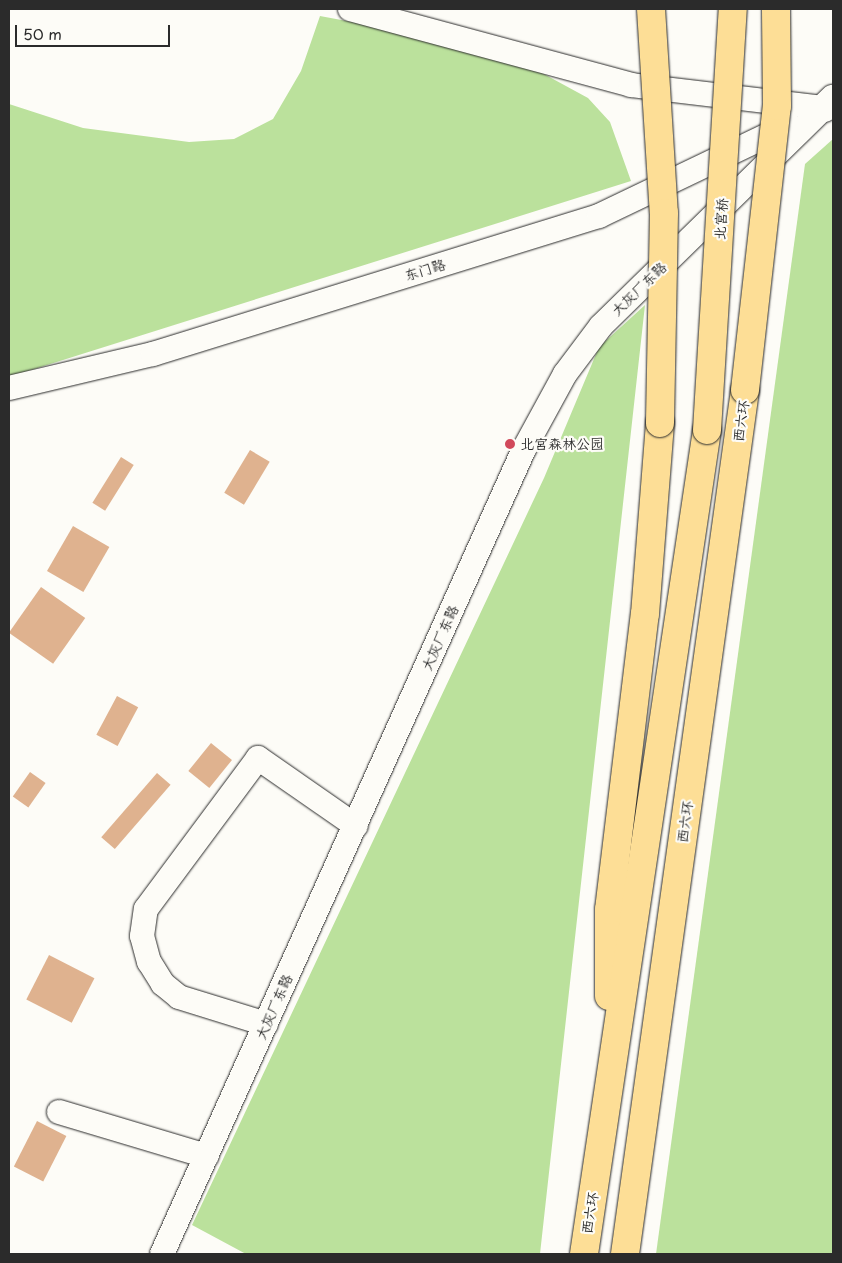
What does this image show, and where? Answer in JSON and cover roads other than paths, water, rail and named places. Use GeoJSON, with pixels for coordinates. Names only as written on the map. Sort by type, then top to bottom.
{"type":"FeatureCollection","features":[{"type":"Feature","properties":{"kind":"highway"},"geometry":{"type":"LineString","coordinates":[[608,1098],[609,910],[645,614],[660,423],[664,213],[651,9]]}},
{"type":"Feature","properties":{"kind":"highway","name":"北宫桥"},"geometry":{"type":"LineString","coordinates":[[707,430],[733,9]]}},
{"type":"Feature","properties":{"kind":"highway"},"geometry":{"type":"LineString","coordinates":[[776,9],[777,106]]}},
{"type":"Feature","properties":{"kind":"highway"},"geometry":{"type":"LineString","coordinates":[[777,106],[788,9]]}},
{"type":"Feature","properties":{"kind":"highway","name":"西六环"},"geometry":{"type":"LineString","coordinates":[[624,1254],[745,390],[777,106]]}},
{"type":"Feature","properties":{"kind":"highway","name":"西六环"},"geometry":{"type":"LineString","coordinates":[[584,1254],[707,430]]}},
{"type":"Feature","properties":{"kind":"street"},"geometry":{"type":"LineString","coordinates":[[350,9],[631,85],[829,104]]}},
{"type":"Feature","properties":{"kind":"street","name":"东门路"},"geometry":{"type":"LineString","coordinates":[[9,388],[153,354],[599,216],[829,104]]}},
{"type":"Feature","properties":{"kind":"street","name":"大灰厂东路"},"geometry":{"type":"LineString","coordinates":[[162,1254],[523,451],[566,374],[602,326],[829,104]]}},
{"type":"Feature","properties":{"kind":"street"},"geometry":{"type":"LineString","coordinates":[[266,1024],[179,997],[164,984],[149,962],[142,936],[146,909],[258,758],[356,826]]}},
{"type":"Feature","properties":{"kind":"street"},"geometry":{"type":"LineString","coordinates":[[59,1112],[207,1156]]}},
{"type":"Feature","properties":{"kind":"place","name":"北宫森林公园"},"geometry":{"type":"Point","coordinates":[510,444]}}]}
